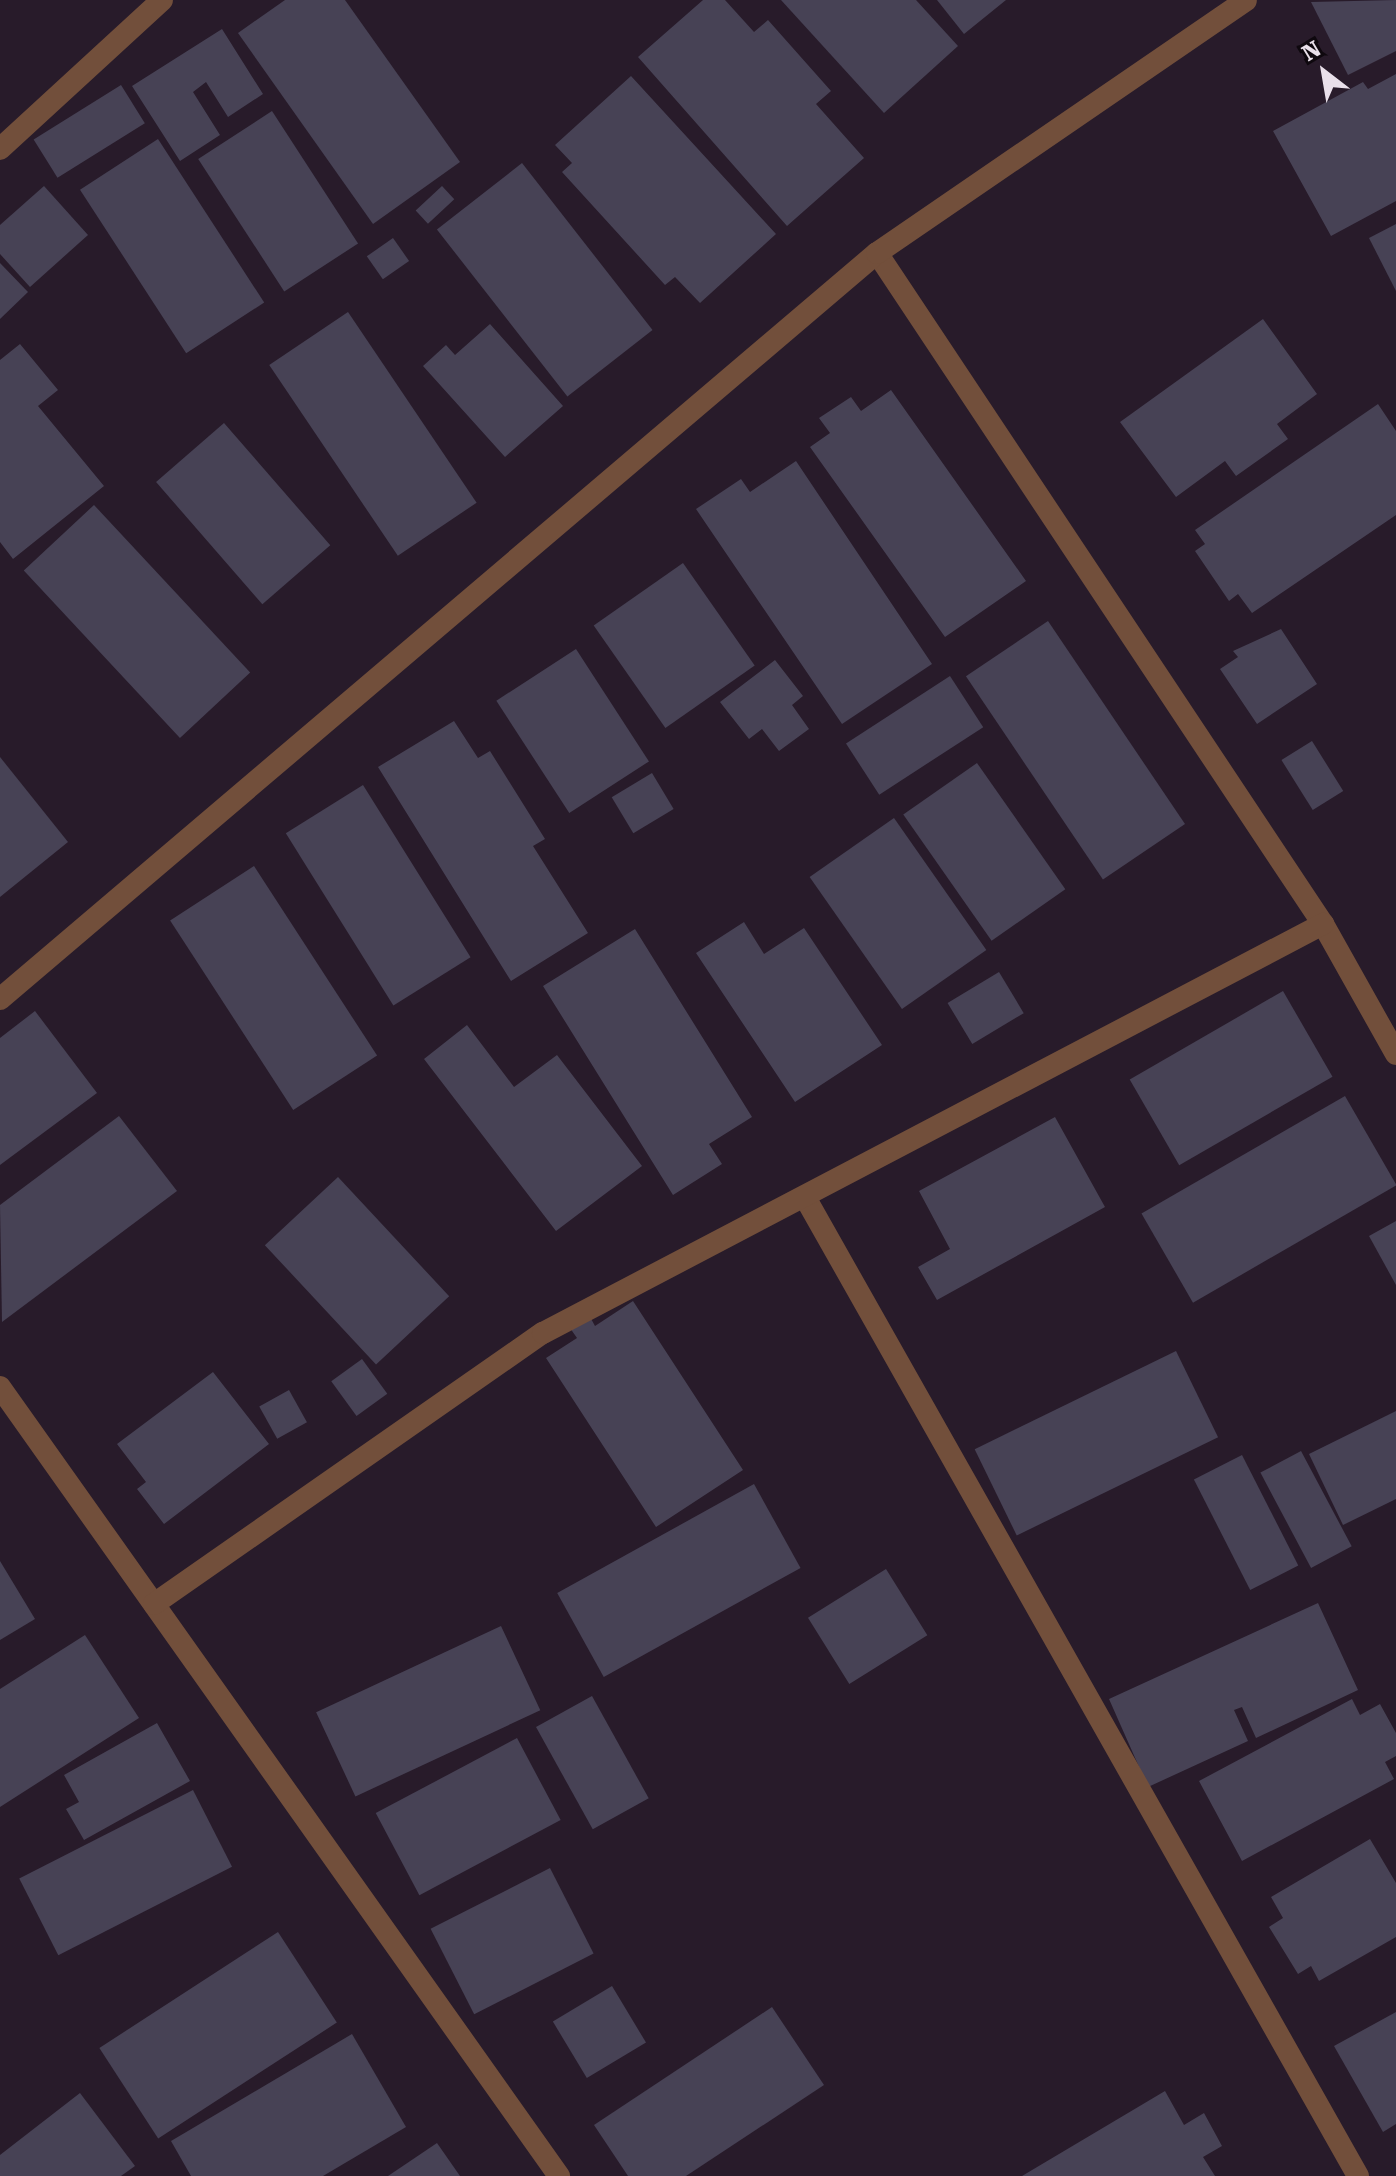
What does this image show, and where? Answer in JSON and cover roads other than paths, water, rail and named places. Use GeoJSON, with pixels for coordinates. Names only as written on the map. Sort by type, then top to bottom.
{"type":"FeatureCollection","features":[{"type":"Feature","properties":{"kind":"street"},"geometry":{"type":"LineString","coordinates":[[0,149],[162,0]]}},
{"type":"Feature","properties":{"kind":"street"},"geometry":{"type":"LineString","coordinates":[[0,999],[877,253],[1246,0]]}},
{"type":"Feature","properties":{"kind":"street"},"geometry":{"type":"LineString","coordinates":[[877,253],[1323,924],[1396,1054]]}},
{"type":"Feature","properties":{"kind":"street"},"geometry":{"type":"LineString","coordinates":[[154,1604],[543,1333],[806,1199],[1323,924]]}},
{"type":"Feature","properties":{"kind":"street"},"geometry":{"type":"LineString","coordinates":[[806,1199],[1146,1811],[1358,2176]]}},
{"type":"Feature","properties":{"kind":"street"},"geometry":{"type":"LineString","coordinates":[[0,1387],[559,2176]]}}]}
